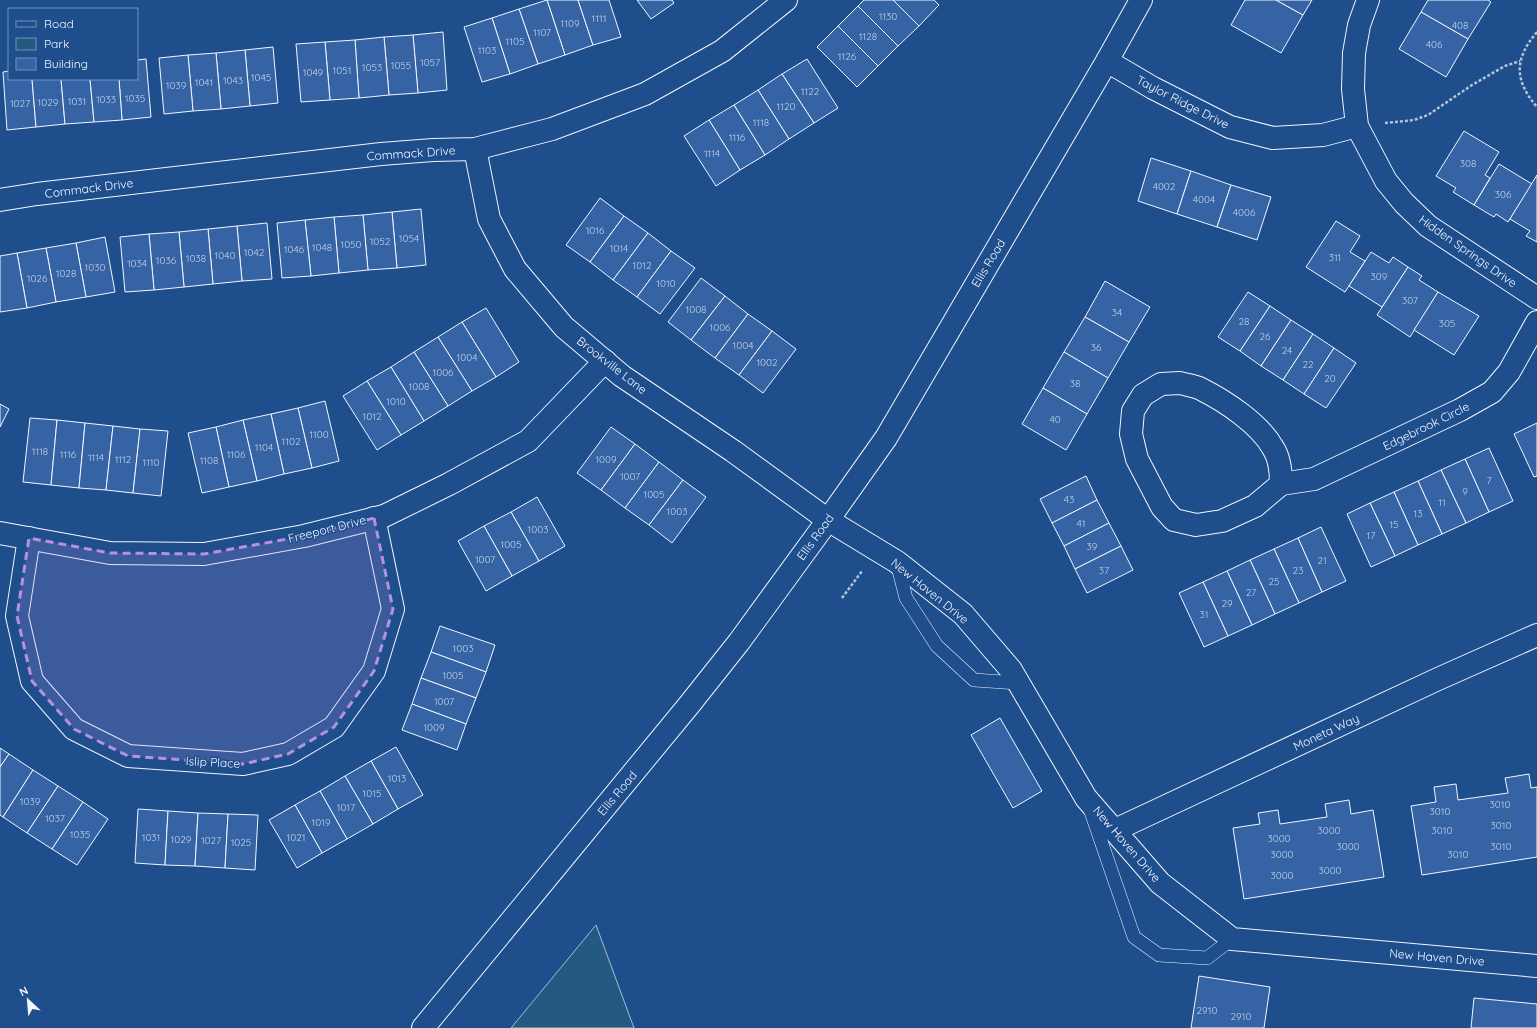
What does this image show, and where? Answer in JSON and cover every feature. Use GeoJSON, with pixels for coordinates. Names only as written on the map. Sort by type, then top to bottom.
{"type":"FeatureCollection","features":[{"type":"Feature","properties":{"kind":"street","name":"Commack Drive"},"geometry":{"type":"LineString","coordinates":[[0,200],[37,194],[373,155],[432,150],[475,149],[552,129],[645,94],[722,51],[786,0]]}},
{"type":"Feature","properties":{"kind":"street","name":"Ellis Road"},"geometry":{"type":"LineString","coordinates":[[423,1028],[689,705],[739,642],[886,438],[1107,61],[1141,0]]}},
{"type":"Feature","properties":{"kind":"street","name":"Hidden Springs Drive"},"geometry":{"type":"LineString","coordinates":[[1368,0],[1359,25],[1354,52],[1353,89],[1357,126],[1386,182],[1404,203],[1428,226],[1537,298]]}},
{"type":"Feature","properties":{"kind":"street","name":"Taylor Ridge Drive"},"geometry":{"type":"LineString","coordinates":[[1107,61],[1153,88],[1230,127],[1273,138],[1323,135],[1357,126]]}},
{"type":"Feature","properties":{"kind":"street","name":"Brookville Lane"},"geometry":{"type":"LineString","coordinates":[[475,149],[489,219],[515,269],[564,327],[622,376],[733,451],[828,520]]}},
{"type":"Feature","properties":{"kind":"street","name":"Edgebrook Circle"},"geometry":{"type":"LineString","coordinates":[[1281,484],[1314,479],[1460,410],[1492,392],[1509,372],[1537,322]]}},
{"type":"Feature","properties":{"kind":"street","name":"Freeport Drive"},"geometry":{"type":"LineString","coordinates":[[0,533],[110,553],[204,554],[304,536],[384,516],[449,484],[528,441],[605,361]]}},
{"type":"Feature","properties":{"kind":"street"},"geometry":{"type":"LineString","coordinates":[[1180,383],[1201,389],[1233,408],[1259,430],[1274,448],[1281,469],[1281,484],[1255,506],[1222,521],[1196,526],[1174,520],[1162,506],[1138,459],[1131,434],[1133,411],[1143,395],[1161,384],[1180,383]]}},
{"type":"Feature","properties":{"kind":"street","name":"Islip Place"},"geometry":{"type":"LineString","coordinates":[[28,538],[17,616],[18,624],[32,681],[74,729],[128,756],[243,764],[288,754],[334,727],[374,671],[393,609],[374,518]]}},
{"type":"Feature","properties":{"kind":"street","name":"New Haven Drive"},"geometry":{"type":"LineString","coordinates":[[828,520],[897,562],[963,614],[1011,670],[1086,798],[1160,882],[1232,939],[1537,966]]}},
{"type":"Feature","properties":{"kind":"street","name":"Moneta Way"},"geometry":{"type":"LineString","coordinates":[[1115,830],[1537,634]]}},
{"type":"Feature","properties":{"kind":"lane"},"geometry":{"type":"LineString","coordinates":[[897,562],[906,598],[937,646],[974,680],[1019,683]]}},
{"type":"Feature","properties":{"kind":"lane"},"geometry":{"type":"LineString","coordinates":[[1086,798],[1134,937],[1159,955],[1207,958],[1232,939]]}},
{"type":"Feature","properties":{"kind":"path"},"geometry":{"type":"LineString","coordinates":[[1537,32],[1520,61],[1520,79],[1527,95],[1537,107]]}},
{"type":"Feature","properties":{"kind":"path"},"geometry":{"type":"LineString","coordinates":[[1384,124],[1414,120],[1428,115],[1472,85],[1505,66],[1520,61]]}},
{"type":"Feature","properties":{"kind":"path"},"geometry":{"type":"LineString","coordinates":[[842,598],[864,567]]}},
{"type":"Feature","properties":{"kind":"highlighted area"},"geometry":{"type":"Polygon","coordinates":[[[374,518],[393,609],[374,671],[334,727],[288,754],[243,764],[128,756],[74,729],[32,681],[17,616],[29,538],[110,553],[204,554],[304,536],[374,518]]]}},
{"type":"Feature","properties":{"kind":"green space"},"geometry":{"type":"Polygon","coordinates":[[[596,925],[634,1028],[511,1028],[596,925]]]}},
{"type":"Feature","properties":{"kind":"building"},"geometry":{"type":"Polygon","coordinates":[[[547,0],[578,0],[593,45],[565,55],[547,0]]]}},
{"type":"Feature","properties":{"kind":"building"},"geometry":{"type":"Polygon","coordinates":[[[547,0],[565,55],[538,64],[519,9],[547,0]]]}},
{"type":"Feature","properties":{"kind":"building"},"geometry":{"type":"Polygon","coordinates":[[[578,0],[609,0],[621,37],[593,45],[578,0]]]}},
{"type":"Feature","properties":{"kind":"building"},"geometry":{"type":"Polygon","coordinates":[[[637,0],[672,0],[674,3],[651,19],[637,0]]]}},
{"type":"Feature","properties":{"kind":"building"},"geometry":{"type":"Polygon","coordinates":[[[864,0],[893,0],[919,26],[898,46],[858,6],[864,0]]]}},
{"type":"Feature","properties":{"kind":"building"},"geometry":{"type":"Polygon","coordinates":[[[893,0],[934,0],[939,5],[919,26],[893,0]]]}},
{"type":"Feature","properties":{"kind":"building"},"geometry":{"type":"Polygon","coordinates":[[[1245,0],[1276,0],[1303,15],[1281,53],[1231,25],[1245,0]]]}},
{"type":"Feature","properties":{"kind":"building"},"geometry":{"type":"Polygon","coordinates":[[[1276,0],[1312,0],[1303,15],[1276,0]]]}},
{"type":"Feature","properties":{"kind":"building"},"geometry":{"type":"Polygon","coordinates":[[[1428,0],[1488,0],[1491,2],[1468,39],[1421,12],[1428,0]]]}},
{"type":"Feature","properties":{"kind":"building"},"geometry":{"type":"Polygon","coordinates":[[[858,6],[898,46],[878,66],[838,26],[858,6]]]}},
{"type":"Feature","properties":{"kind":"building"},"geometry":{"type":"Polygon","coordinates":[[[519,9],[538,64],[510,74],[492,18],[519,9]]]}},
{"type":"Feature","properties":{"kind":"building"},"geometry":{"type":"Polygon","coordinates":[[[1421,12],[1468,39],[1446,77],[1399,49],[1421,12]]]}},
{"type":"Feature","properties":{"kind":"building"},"geometry":{"type":"Polygon","coordinates":[[[492,18],[510,74],[482,82],[464,27],[492,18]]]}},
{"type":"Feature","properties":{"kind":"building"},"geometry":{"type":"Polygon","coordinates":[[[838,26],[878,66],[857,87],[817,47],[838,26]]]}},
{"type":"Feature","properties":{"kind":"building"},"geometry":{"type":"Polygon","coordinates":[[[443,32],[447,90],[418,93],[413,35],[443,32]]]}},
{"type":"Feature","properties":{"kind":"building"},"geometry":{"type":"Polygon","coordinates":[[[413,35],[418,93],[389,95],[384,37],[413,35]]]}},
{"type":"Feature","properties":{"kind":"building"},"geometry":{"type":"Polygon","coordinates":[[[384,37],[389,95],[359,98],[355,40],[384,37]]]}},
{"type":"Feature","properties":{"kind":"building"},"geometry":{"type":"Polygon","coordinates":[[[355,40],[359,98],[330,100],[325,42],[355,40]]]}},
{"type":"Feature","properties":{"kind":"building"},"geometry":{"type":"Polygon","coordinates":[[[325,42],[330,100],[301,102],[296,44],[325,42]]]}},
{"type":"Feature","properties":{"kind":"building"},"geometry":{"type":"Polygon","coordinates":[[[273,47],[278,103],[250,106],[245,50],[273,47]]]}},
{"type":"Feature","properties":{"kind":"building"},"geometry":{"type":"Polygon","coordinates":[[[245,50],[250,106],[221,109],[216,53],[245,50]]]}},
{"type":"Feature","properties":{"kind":"building"},"geometry":{"type":"Polygon","coordinates":[[[216,53],[221,109],[193,111],[188,55],[216,53]]]}},
{"type":"Feature","properties":{"kind":"building"},"geometry":{"type":"Polygon","coordinates":[[[188,55],[193,111],[164,114],[159,58],[188,55]]]}},
{"type":"Feature","properties":{"kind":"building"},"geometry":{"type":"Polygon","coordinates":[[[146,59],[151,117],[122,120],[119,80],[138,80],[138,60],[146,59]]]}},
{"type":"Feature","properties":{"kind":"building"},"geometry":{"type":"Polygon","coordinates":[[[807,59],[838,108],[814,123],[782,74],[807,59]]]}},
{"type":"Feature","properties":{"kind":"building"},"geometry":{"type":"Polygon","coordinates":[[[8,71],[8,80],[32,80],[36,127],[7,130],[3,72],[8,71]]]}},
{"type":"Feature","properties":{"kind":"building"},"geometry":{"type":"Polygon","coordinates":[[[782,74],[814,123],[789,139],[758,90],[782,74]]]}},
{"type":"Feature","properties":{"kind":"building"},"geometry":{"type":"Polygon","coordinates":[[[32,80],[61,80],[65,124],[36,127],[32,80]]]}},
{"type":"Feature","properties":{"kind":"building"},"geometry":{"type":"Polygon","coordinates":[[[61,80],[90,80],[94,122],[65,124],[61,80]]]}},
{"type":"Feature","properties":{"kind":"building"},"geometry":{"type":"Polygon","coordinates":[[[90,80],[119,80],[122,120],[94,122],[90,80]]]}},
{"type":"Feature","properties":{"kind":"building"},"geometry":{"type":"Polygon","coordinates":[[[758,90],[789,139],[765,155],[734,105],[758,90]]]}},
{"type":"Feature","properties":{"kind":"building"},"geometry":{"type":"Polygon","coordinates":[[[734,105],[765,155],[740,170],[709,120],[734,105]]]}},
{"type":"Feature","properties":{"kind":"building"},"geometry":{"type":"Polygon","coordinates":[[[709,120],[740,170],[716,186],[684,136],[709,120]]]}},
{"type":"Feature","properties":{"kind":"building"},"geometry":{"type":"Polygon","coordinates":[[[1464,131],[1499,152],[1485,175],[1490,178],[1474,205],[1453,192],[1456,188],[1436,176],[1464,131]]]}},
{"type":"Feature","properties":{"kind":"building"},"geometry":{"type":"Polygon","coordinates":[[[1151,158],[1191,171],[1177,214],[1138,201],[1151,158]]]}},
{"type":"Feature","properties":{"kind":"building"},"geometry":{"type":"Polygon","coordinates":[[[1499,164],[1532,184],[1508,222],[1496,214],[1494,217],[1474,205],[1499,164]]]}},
{"type":"Feature","properties":{"kind":"building"},"geometry":{"type":"Polygon","coordinates":[[[1191,171],[1231,185],[1217,227],[1177,214],[1191,171]]]}},
{"type":"Feature","properties":{"kind":"building"},"geometry":{"type":"Polygon","coordinates":[[[1537,175],[1537,242],[1526,236],[1530,231],[1510,219],[1537,175]]]}},
{"type":"Feature","properties":{"kind":"building"},"geometry":{"type":"Polygon","coordinates":[[[1231,185],[1271,197],[1257,240],[1217,227],[1231,185]]]}},
{"type":"Feature","properties":{"kind":"building"},"geometry":{"type":"Polygon","coordinates":[[[600,198],[624,216],[590,262],[566,245],[600,198]]]}},
{"type":"Feature","properties":{"kind":"building"},"geometry":{"type":"Polygon","coordinates":[[[421,209],[426,265],[397,268],[392,212],[421,209]]]}},
{"type":"Feature","properties":{"kind":"building"},"geometry":{"type":"Polygon","coordinates":[[[392,212],[397,268],[368,270],[363,215],[392,212]]]}},
{"type":"Feature","properties":{"kind":"building"},"geometry":{"type":"Polygon","coordinates":[[[363,215],[368,270],[339,273],[334,217],[363,215]]]}},
{"type":"Feature","properties":{"kind":"building"},"geometry":{"type":"Polygon","coordinates":[[[624,216],[648,233],[613,280],[590,262],[624,216]]]}},
{"type":"Feature","properties":{"kind":"building"},"geometry":{"type":"Polygon","coordinates":[[[334,217],[339,273],[311,276],[305,220],[334,217]]]}},
{"type":"Feature","properties":{"kind":"building"},"geometry":{"type":"Polygon","coordinates":[[[305,220],[311,276],[282,278],[277,223],[305,220]]]}},
{"type":"Feature","properties":{"kind":"building"},"geometry":{"type":"Polygon","coordinates":[[[1336,221],[1360,236],[1350,252],[1365,261],[1345,292],[1306,267],[1336,221]]]}},
{"type":"Feature","properties":{"kind":"building"},"geometry":{"type":"Polygon","coordinates":[[[267,223],[272,279],[242,281],[237,226],[267,223]]]}},
{"type":"Feature","properties":{"kind":"building"},"geometry":{"type":"Polygon","coordinates":[[[237,226],[242,281],[213,284],[208,229],[237,226]]]}},
{"type":"Feature","properties":{"kind":"building"},"geometry":{"type":"Polygon","coordinates":[[[208,229],[213,284],[184,287],[179,232],[208,229]]]}},
{"type":"Feature","properties":{"kind":"building"},"geometry":{"type":"Polygon","coordinates":[[[179,232],[184,287],[154,290],[149,234],[179,232]]]}},
{"type":"Feature","properties":{"kind":"building"},"geometry":{"type":"Polygon","coordinates":[[[648,233],[671,251],[637,297],[613,280],[648,233]]]}},
{"type":"Feature","properties":{"kind":"building"},"geometry":{"type":"Polygon","coordinates":[[[149,234],[154,290],[125,292],[120,237],[149,234]]]}},
{"type":"Feature","properties":{"kind":"building"},"geometry":{"type":"Polygon","coordinates":[[[105,237],[115,292],[86,297],[76,243],[105,237]]]}},
{"type":"Feature","properties":{"kind":"building"},"geometry":{"type":"Polygon","coordinates":[[[76,243],[86,297],[56,302],[46,248],[76,243]]]}},
{"type":"Feature","properties":{"kind":"building"},"geometry":{"type":"Polygon","coordinates":[[[46,248],[56,302],[27,308],[17,253],[46,248]]]}},
{"type":"Feature","properties":{"kind":"building"},"geometry":{"type":"Polygon","coordinates":[[[671,251],[695,268],[660,314],[637,297],[671,251]]]}},
{"type":"Feature","properties":{"kind":"building"},"geometry":{"type":"Polygon","coordinates":[[[1371,252],[1389,263],[1393,257],[1408,267],[1382,307],[1349,286],[1371,252]]]}},
{"type":"Feature","properties":{"kind":"building"},"geometry":{"type":"Polygon","coordinates":[[[17,253],[27,308],[0,312],[0,256],[17,253]]]}},
{"type":"Feature","properties":{"kind":"building"},"geometry":{"type":"Polygon","coordinates":[[[1408,267],[1422,276],[1419,280],[1438,292],[1410,337],[1377,315],[1408,267]]]}},
{"type":"Feature","properties":{"kind":"building"},"geometry":{"type":"Polygon","coordinates":[[[701,278],[725,296],[691,340],[668,322],[701,278]]]}},
{"type":"Feature","properties":{"kind":"building"},"geometry":{"type":"Polygon","coordinates":[[[1105,281],[1150,307],[1129,342],[1085,317],[1105,281]]]}},
{"type":"Feature","properties":{"kind":"building"},"geometry":{"type":"Polygon","coordinates":[[[1248,292],[1270,306],[1240,351],[1218,337],[1248,292]]]}},
{"type":"Feature","properties":{"kind":"building"},"geometry":{"type":"Polygon","coordinates":[[[1438,292],[1479,316],[1454,355],[1414,330],[1438,292]]]}},
{"type":"Feature","properties":{"kind":"building"},"geometry":{"type":"Polygon","coordinates":[[[725,296],[748,314],[715,358],[691,340],[725,296]]]}},
{"type":"Feature","properties":{"kind":"building"},"geometry":{"type":"Polygon","coordinates":[[[1270,306],[1291,320],[1261,366],[1240,351],[1270,306]]]}},
{"type":"Feature","properties":{"kind":"building"},"geometry":{"type":"Polygon","coordinates":[[[486,308],[519,362],[496,377],[462,322],[486,308]]]}},
{"type":"Feature","properties":{"kind":"building"},"geometry":{"type":"Polygon","coordinates":[[[748,314],[772,331],[739,375],[715,358],[748,314]]]}},
{"type":"Feature","properties":{"kind":"building"},"geometry":{"type":"Polygon","coordinates":[[[1085,317],[1129,342],[1108,378],[1064,352],[1085,317]]]}},
{"type":"Feature","properties":{"kind":"building"},"geometry":{"type":"Polygon","coordinates":[[[1291,320],[1313,334],[1283,380],[1261,366],[1291,320]]]}},
{"type":"Feature","properties":{"kind":"building"},"geometry":{"type":"Polygon","coordinates":[[[462,322],[496,377],[472,391],[438,337],[462,322]]]}},
{"type":"Feature","properties":{"kind":"building"},"geometry":{"type":"Polygon","coordinates":[[[772,331],[796,349],[763,393],[739,375],[772,331]]]}},
{"type":"Feature","properties":{"kind":"building"},"geometry":{"type":"Polygon","coordinates":[[[1313,334],[1334,348],[1304,394],[1283,380],[1313,334]]]}},
{"type":"Feature","properties":{"kind":"building"},"geometry":{"type":"Polygon","coordinates":[[[438,337],[472,391],[448,406],[414,352],[438,337]]]}},
{"type":"Feature","properties":{"kind":"building"},"geometry":{"type":"Polygon","coordinates":[[[1334,348],[1356,363],[1326,408],[1304,394],[1334,348]]]}},
{"type":"Feature","properties":{"kind":"building"},"geometry":{"type":"Polygon","coordinates":[[[414,352],[448,406],[424,421],[391,367],[414,352]]]}},
{"type":"Feature","properties":{"kind":"building"},"geometry":{"type":"Polygon","coordinates":[[[1064,352],[1108,378],[1087,414],[1043,388],[1064,352]]]}},
{"type":"Feature","properties":{"kind":"building"},"geometry":{"type":"Polygon","coordinates":[[[391,367],[424,421],[401,435],[367,381],[391,367]]]}},
{"type":"Feature","properties":{"kind":"building"},"geometry":{"type":"Polygon","coordinates":[[[367,381],[401,435],[377,450],[343,396],[367,381]]]}},
{"type":"Feature","properties":{"kind":"building"},"geometry":{"type":"Polygon","coordinates":[[[1043,388],[1087,414],[1066,450],[1022,424],[1043,388]]]}},
{"type":"Feature","properties":{"kind":"building"},"geometry":{"type":"Polygon","coordinates":[[[325,401],[339,461],[312,468],[298,408],[325,401]]]}},
{"type":"Feature","properties":{"kind":"building"},"geometry":{"type":"Polygon","coordinates":[[[0,404],[9,409],[0,427],[0,404]]]}},
{"type":"Feature","properties":{"kind":"building"},"geometry":{"type":"Polygon","coordinates":[[[298,408],[312,468],[284,474],[271,414],[298,408]]]}},
{"type":"Feature","properties":{"kind":"building"},"geometry":{"type":"Polygon","coordinates":[[[271,414],[284,474],[257,481],[243,420],[271,414]]]}},
{"type":"Feature","properties":{"kind":"building"},"geometry":{"type":"Polygon","coordinates":[[[30,418],[57,420],[51,485],[23,482],[30,418]]]}},
{"type":"Feature","properties":{"kind":"building"},"geometry":{"type":"Polygon","coordinates":[[[57,420],[85,423],[79,488],[51,485],[57,420]]]}},
{"type":"Feature","properties":{"kind":"building"},"geometry":{"type":"Polygon","coordinates":[[[243,420],[257,481],[229,487],[216,427],[243,420]]]}},
{"type":"Feature","properties":{"kind":"building"},"geometry":{"type":"Polygon","coordinates":[[[85,423],[113,426],[106,490],[79,488],[85,423]]]}},
{"type":"Feature","properties":{"kind":"building"},"geometry":{"type":"Polygon","coordinates":[[[1537,423],[1537,476],[1534,477],[1514,434],[1537,423]]]}},
{"type":"Feature","properties":{"kind":"building"},"geometry":{"type":"Polygon","coordinates":[[[113,426],[140,429],[133,493],[106,490],[113,426]]]}},
{"type":"Feature","properties":{"kind":"building"},"geometry":{"type":"Polygon","coordinates":[[[216,427],[229,487],[202,493],[188,433],[216,427]]]}},
{"type":"Feature","properties":{"kind":"building"},"geometry":{"type":"Polygon","coordinates":[[[611,427],[635,444],[601,490],[577,473],[611,427]]]}},
{"type":"Feature","properties":{"kind":"building"},"geometry":{"type":"Polygon","coordinates":[[[140,429],[168,431],[161,496],[133,493],[140,429]]]}},
{"type":"Feature","properties":{"kind":"building"},"geometry":{"type":"Polygon","coordinates":[[[635,444],[659,462],[625,508],[601,490],[635,444]]]}},
{"type":"Feature","properties":{"kind":"building"},"geometry":{"type":"Polygon","coordinates":[[[1489,448],[1513,501],[1489,512],[1465,459],[1489,448]]]}},
{"type":"Feature","properties":{"kind":"building"},"geometry":{"type":"Polygon","coordinates":[[[1465,459],[1489,512],[1466,523],[1441,470],[1465,459]]]}},
{"type":"Feature","properties":{"kind":"building"},"geometry":{"type":"Polygon","coordinates":[[[659,462],[683,480],[649,525],[625,508],[659,462]]]}},
{"type":"Feature","properties":{"kind":"building"},"geometry":{"type":"Polygon","coordinates":[[[1441,470],[1466,523],[1442,534],[1418,481],[1441,470]]]}},
{"type":"Feature","properties":{"kind":"building"},"geometry":{"type":"Polygon","coordinates":[[[1086,476],[1097,500],[1052,523],[1040,499],[1086,476]]]}},
{"type":"Feature","properties":{"kind":"building"},"geometry":{"type":"Polygon","coordinates":[[[683,480],[706,497],[672,543],[649,525],[683,480]]]}},
{"type":"Feature","properties":{"kind":"building"},"geometry":{"type":"Polygon","coordinates":[[[1418,481],[1442,534],[1418,545],[1394,492],[1418,481]]]}},
{"type":"Feature","properties":{"kind":"building"},"geometry":{"type":"Polygon","coordinates":[[[1394,492],[1418,545],[1395,556],[1370,503],[1394,492]]]}},
{"type":"Feature","properties":{"kind":"building"},"geometry":{"type":"Polygon","coordinates":[[[537,497],[565,546],[539,561],[511,512],[537,497]]]}},
{"type":"Feature","properties":{"kind":"building"},"geometry":{"type":"Polygon","coordinates":[[[1097,500],[1109,523],[1064,546],[1052,523],[1097,500]]]}},
{"type":"Feature","properties":{"kind":"building"},"geometry":{"type":"Polygon","coordinates":[[[1370,503],[1395,556],[1371,567],[1347,514],[1370,503]]]}},
{"type":"Feature","properties":{"kind":"building"},"geometry":{"type":"Polygon","coordinates":[[[511,512],[539,561],[512,576],[484,526],[511,512]]]}},
{"type":"Feature","properties":{"kind":"building"},"geometry":{"type":"Polygon","coordinates":[[[1109,523],[1121,546],[1075,569],[1064,546],[1109,523]]]}},
{"type":"Feature","properties":{"kind":"building"},"geometry":{"type":"Polygon","coordinates":[[[484,526],[512,576],[486,591],[458,541],[484,526]]]}},
{"type":"Feature","properties":{"kind":"building"},"geometry":{"type":"Polygon","coordinates":[[[1321,527],[1346,581],[1322,592],[1298,538],[1321,527]]]}},
{"type":"Feature","properties":{"kind":"building"},"geometry":{"type":"Polygon","coordinates":[[[1298,538],[1322,592],[1299,603],[1274,549],[1298,538]]]}},
{"type":"Feature","properties":{"kind":"building"},"geometry":{"type":"Polygon","coordinates":[[[1121,546],[1133,570],[1087,593],[1075,569],[1121,546]]]}},
{"type":"Feature","properties":{"kind":"building"},"geometry":{"type":"Polygon","coordinates":[[[1274,549],[1299,603],[1275,614],[1250,560],[1274,549]]]}},
{"type":"Feature","properties":{"kind":"building"},"geometry":{"type":"Polygon","coordinates":[[[1250,560],[1275,614],[1252,625],[1227,571],[1250,560]]]}},
{"type":"Feature","properties":{"kind":"building"},"geometry":{"type":"Polygon","coordinates":[[[1227,571],[1252,625],[1228,636],[1203,582],[1227,571]]]}},
{"type":"Feature","properties":{"kind":"building"},"geometry":{"type":"Polygon","coordinates":[[[1203,582],[1228,636],[1204,647],[1179,593],[1203,582]]]}},
{"type":"Feature","properties":{"kind":"building"},"geometry":{"type":"Polygon","coordinates":[[[440,626],[495,645],[486,672],[431,652],[440,626]]]}},
{"type":"Feature","properties":{"kind":"building"},"geometry":{"type":"Polygon","coordinates":[[[431,652],[486,672],[476,698],[421,678],[431,652]]]}},
{"type":"Feature","properties":{"kind":"building"},"geometry":{"type":"Polygon","coordinates":[[[421,678],[476,698],[466,724],[412,704],[421,678]]]}},
{"type":"Feature","properties":{"kind":"building"},"geometry":{"type":"Polygon","coordinates":[[[412,704],[466,724],[457,750],[402,730],[412,704]]]}},
{"type":"Feature","properties":{"kind":"building"},"geometry":{"type":"Polygon","coordinates":[[[1000,718],[1042,791],[1013,808],[971,735],[1000,718]]]}},
{"type":"Feature","properties":{"kind":"building"},"geometry":{"type":"Polygon","coordinates":[[[396,747],[423,795],[398,809],[371,761],[396,747]]]}},
{"type":"Feature","properties":{"kind":"building"},"geometry":{"type":"Polygon","coordinates":[[[0,748],[9,754],[0,767],[0,748]]]}},
{"type":"Feature","properties":{"kind":"building"},"geometry":{"type":"Polygon","coordinates":[[[9,754],[33,770],[3,817],[0,815],[0,767],[9,754]]]}},
{"type":"Feature","properties":{"kind":"building"},"geometry":{"type":"Polygon","coordinates":[[[371,761],[398,809],[373,824],[345,776],[371,761]]]}},
{"type":"Feature","properties":{"kind":"building"},"geometry":{"type":"Polygon","coordinates":[[[33,770],[58,786],[27,833],[3,817],[33,770]]]}},
{"type":"Feature","properties":{"kind":"building"},"geometry":{"type":"Polygon","coordinates":[[[1529,774],[1531,788],[1537,787],[1537,857],[1422,875],[1411,806],[1436,802],[1434,787],[1456,784],[1458,800],[1508,793],[1505,778],[1529,774]]]}},
{"type":"Feature","properties":{"kind":"building"},"geometry":{"type":"Polygon","coordinates":[[[345,776],[373,824],[347,839],[320,791],[345,776]]]}},
{"type":"Feature","properties":{"kind":"building"},"geometry":{"type":"Polygon","coordinates":[[[58,786],[83,802],[52,849],[27,833],[58,786]]]}},
{"type":"Feature","properties":{"kind":"building"},"geometry":{"type":"Polygon","coordinates":[[[320,791],[347,839],[322,853],[295,805],[320,791]]]}},
{"type":"Feature","properties":{"kind":"building"},"geometry":{"type":"Polygon","coordinates":[[[1349,800],[1351,814],[1373,810],[1384,877],[1244,899],[1233,828],[1260,824],[1258,813],[1278,810],[1280,824],[1327,817],[1325,804],[1349,800]]]}},
{"type":"Feature","properties":{"kind":"building"},"geometry":{"type":"Polygon","coordinates":[[[83,802],[108,819],[77,865],[52,849],[83,802]]]}},
{"type":"Feature","properties":{"kind":"building"},"geometry":{"type":"Polygon","coordinates":[[[295,805],[322,853],[297,868],[269,820],[295,805]]]}},
{"type":"Feature","properties":{"kind":"building"},"geometry":{"type":"Polygon","coordinates":[[[138,809],[168,811],[165,865],[135,863],[138,809]]]}},
{"type":"Feature","properties":{"kind":"building"},"geometry":{"type":"Polygon","coordinates":[[[168,811],[198,813],[195,866],[165,865],[168,811]]]}},
{"type":"Feature","properties":{"kind":"building"},"geometry":{"type":"Polygon","coordinates":[[[198,813],[228,814],[225,868],[195,866],[198,813]]]}},
{"type":"Feature","properties":{"kind":"building"},"geometry":{"type":"Polygon","coordinates":[[[228,814],[258,815],[255,870],[225,868],[228,814]]]}},
{"type":"Feature","properties":{"kind":"building"},"geometry":{"type":"Polygon","coordinates":[[[1199,976],[1270,987],[1264,1028],[1191,1028],[1199,976]]]}},
{"type":"Feature","properties":{"kind":"building"},"geometry":{"type":"Polygon","coordinates":[[[1474,998],[1537,1004],[1537,1028],[1471,1028],[1474,998]]]}}]}
